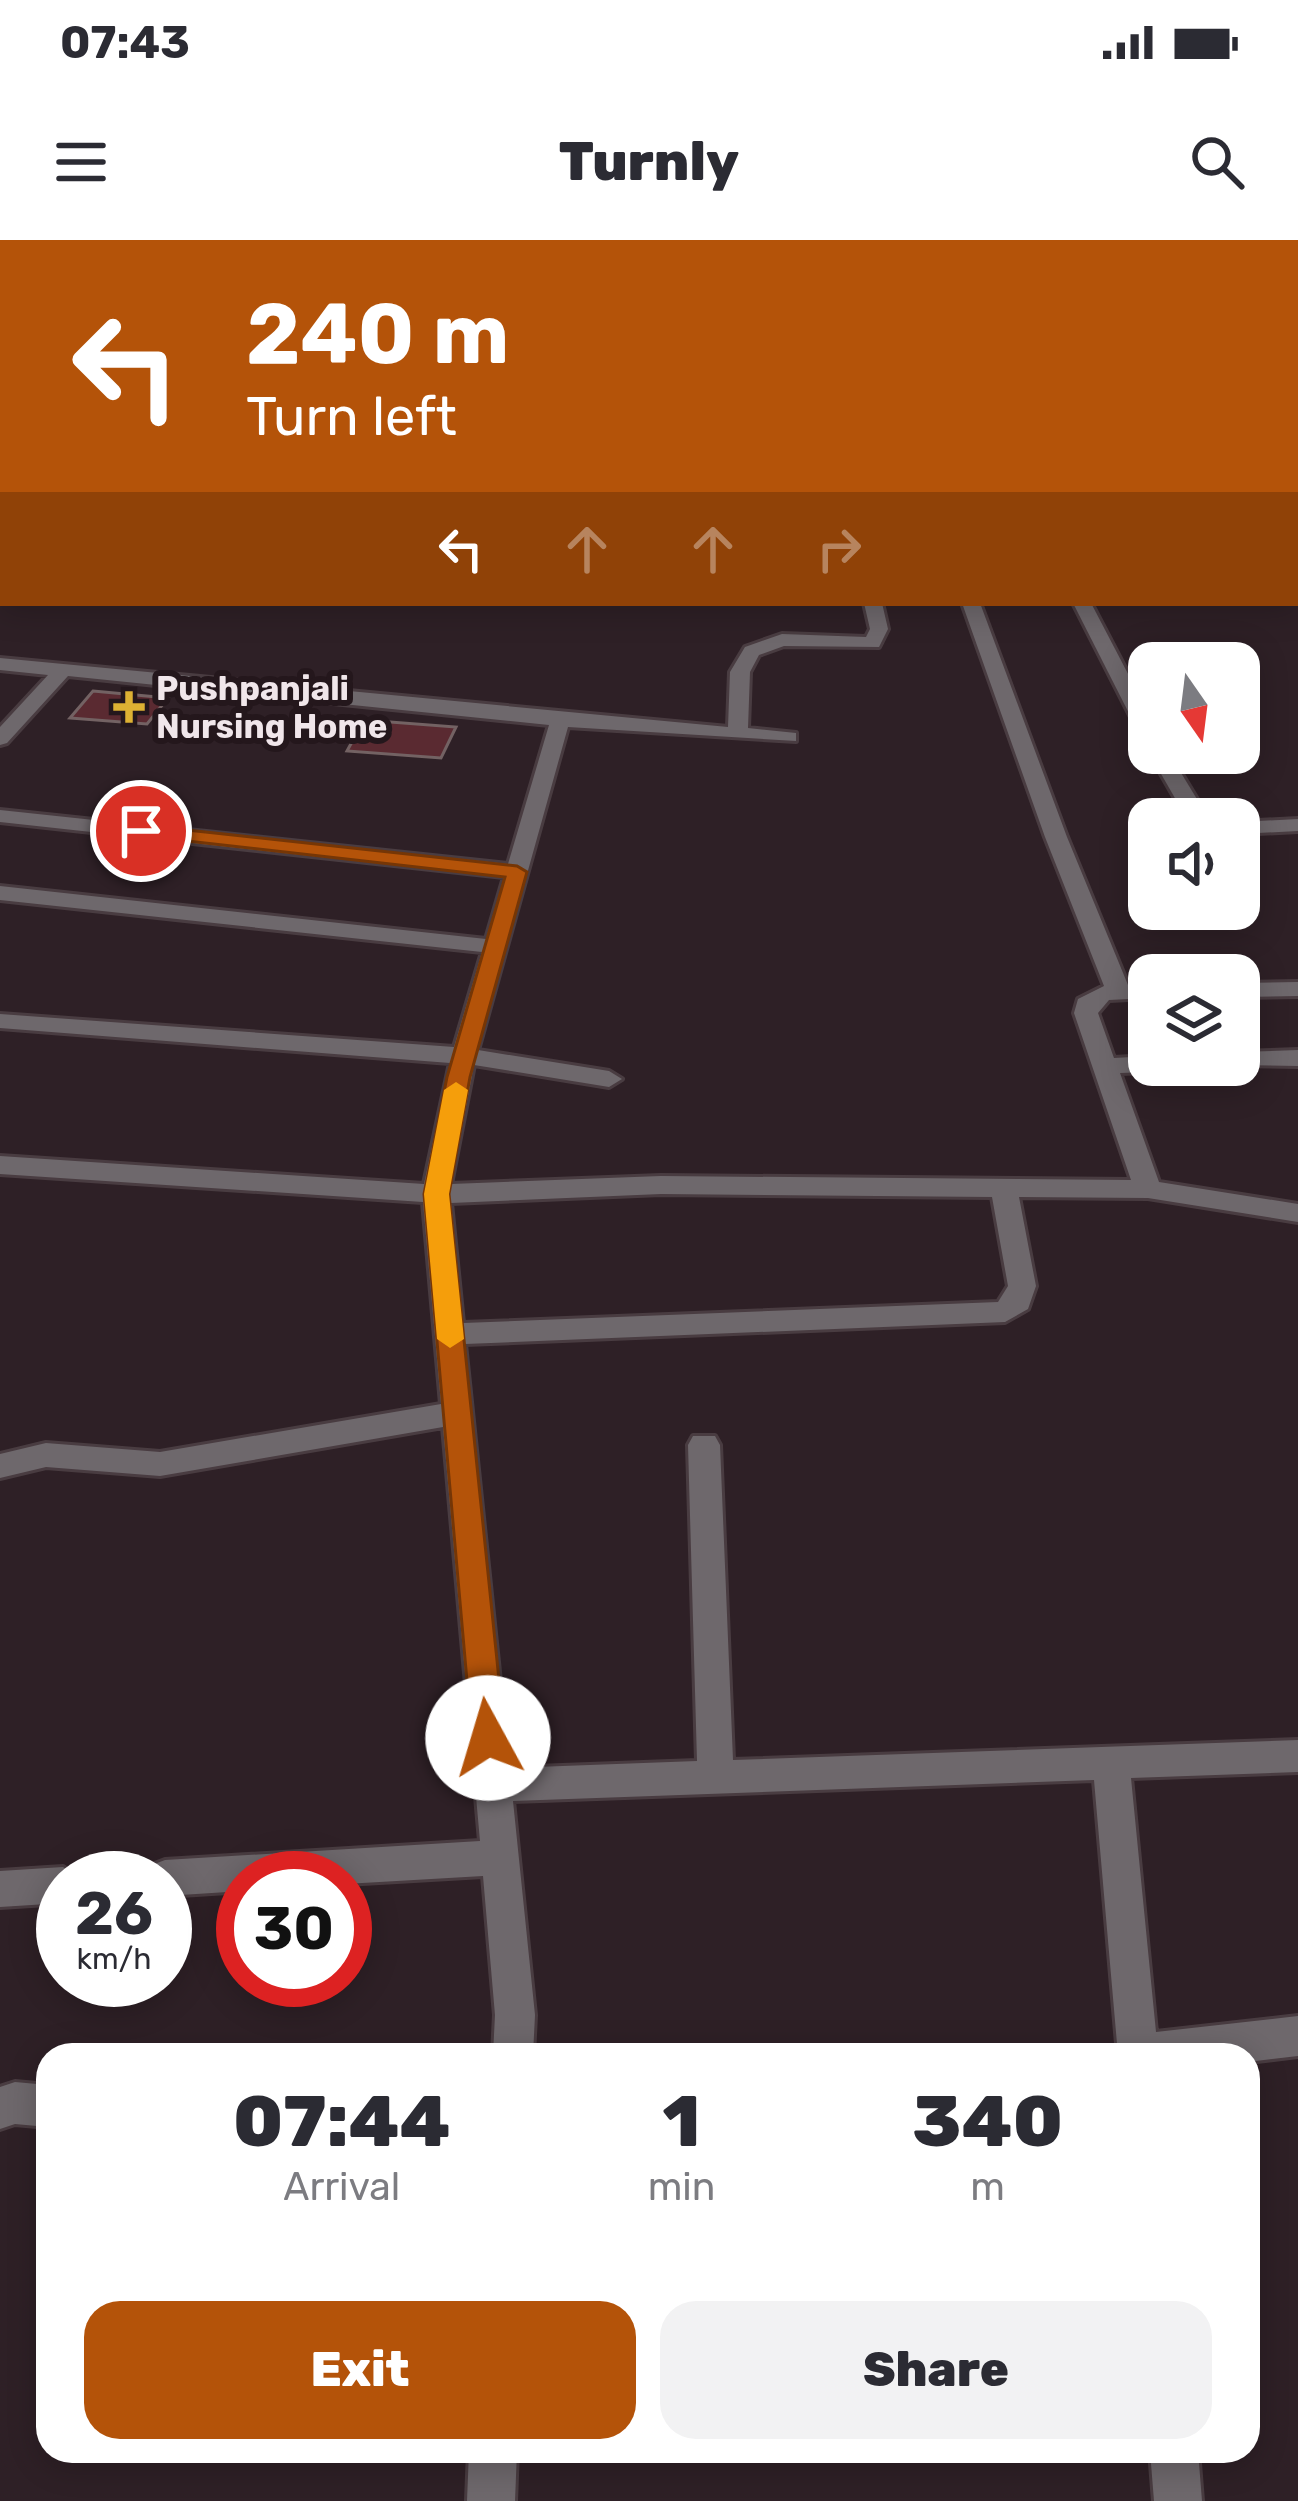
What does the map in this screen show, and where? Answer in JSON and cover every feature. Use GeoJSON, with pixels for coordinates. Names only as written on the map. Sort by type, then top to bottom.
{"type":"FeatureCollection","features":[{"type":"Feature","properties":{"kind":"street"},"geometry":{"type":"LineString","coordinates":[[738,734],[740,672],[752,650],[782,640],[872,643],[879,628],[874,606]]}},
{"type":"Feature","properties":{"kind":"street"},"geometry":{"type":"LineString","coordinates":[[971,606],[1056,837],[1120,992]]}},
{"type":"Feature","properties":{"kind":"street"},"geometry":{"type":"LineString","coordinates":[[1084,606],[1128,692]]}},
{"type":"Feature","properties":{"kind":"street"},"geometry":{"type":"LineString","coordinates":[[0,664],[560,720],[789,737]]}},
{"type":"Feature","properties":{"kind":"street"},"geometry":{"type":"LineString","coordinates":[[0,740],[63,670]]}},
{"type":"Feature","properties":{"kind":"street"},"geometry":{"type":"LineString","coordinates":[[514,2043],[515,2015],[436,1194],[464,1056],[560,720]]}},
{"type":"Feature","properties":{"kind":"street"},"geometry":{"type":"LineString","coordinates":[[0,816],[517,872]]}},
{"type":"Feature","properties":{"kind":"street"},"geometry":{"type":"LineString","coordinates":[[1260,827],[1298,826]]}},
{"type":"Feature","properties":{"kind":"street"},"geometry":{"type":"LineString","coordinates":[[0,893],[496,947]]}},
{"type":"Feature","properties":{"kind":"street"},"geometry":{"type":"LineString","coordinates":[[1260,990],[1298,989]]}},
{"type":"Feature","properties":{"kind":"street"},"geometry":{"type":"LineString","coordinates":[[1128,992],[1103,993],[1087,1004],[1148,1189]]}},
{"type":"Feature","properties":{"kind":"street"},"geometry":{"type":"LineString","coordinates":[[0,1021],[464,1056],[609,1079]]}},
{"type":"Feature","properties":{"kind":"street"},"geometry":{"type":"LineString","coordinates":[[1260,1059],[1298,1058]]}},
{"type":"Feature","properties":{"kind":"street"},"geometry":{"type":"LineString","coordinates":[[1105,1066],[1128,1065]]}},
{"type":"Feature","properties":{"kind":"street"},"geometry":{"type":"LineString","coordinates":[[0,1166],[436,1194],[661,1185],[1148,1189],[1298,1213]]}},
{"type":"Feature","properties":{"kind":"street"},"geometry":{"type":"LineString","coordinates":[[450,1334],[1005,1312],[1018,1302],[1022,1286],[1004,1188]]}},
{"type":"Feature","properties":{"kind":"street"},"geometry":{"type":"LineString","coordinates":[[0,1466],[46,1455],[134,1466],[160,1464],[457,1413]]}},
{"type":"Feature","properties":{"kind":"street"},"geometry":{"type":"LineString","coordinates":[[704,1445],[716,1776]]}},
{"type":"Feature","properties":{"kind":"street"},"geometry":{"type":"LineString","coordinates":[[493,1785],[1298,1756]]}},
{"type":"Feature","properties":{"kind":"street"},"geometry":{"type":"LineString","coordinates":[[1111,1762],[1137,2043]]}},
{"type":"Feature","properties":{"kind":"street"},"geometry":{"type":"LineString","coordinates":[[192,1877],[500,1857]]}},
{"type":"Feature","properties":{"kind":"street"},"geometry":{"type":"LineString","coordinates":[[0,1889],[36,1887]]}},
{"type":"Feature","properties":{"kind":"street"},"geometry":{"type":"LineString","coordinates":[[1236,2043],[1298,2036]]}},
{"type":"Feature","properties":{"kind":"street"},"geometry":{"type":"LineString","coordinates":[[0,2108],[15,2103],[36,2105]]}},
{"type":"Feature","properties":{"kind":"street"},"geometry":{"type":"LineString","coordinates":[[491,2501],[493,2463]]}},
{"type":"Feature","properties":{"kind":"street"},"geometry":{"type":"LineString","coordinates":[[1175,2463],[1178,2501]]}},
{"type":"Feature","properties":{"kind":"building"},"geometry":{"type":"Polygon","coordinates":[[[93,691],[168,698],[147,724],[70,718],[93,691]]]}},
{"type":"Feature","properties":{"kind":"building"},"geometry":{"type":"Polygon","coordinates":[[[364,720],[456,727],[441,758],[347,751],[364,720]]]}},
{"type":"Feature","properties":{"kind":"slow traffic"},"geometry":{"type":"LineString","coordinates":[[450,1339],[436,1194],[456,1090]]}},
{"type":"Feature","properties":{"kind":"place","name":"Pushpanjali Nursing Home"},"geometry":{"type":"Point","coordinates":[129,707]}},
{"type":"Feature","properties":{"kind":"route"},"geometry":{"type":"LineString","coordinates":[[141,831],[517,872],[458,1077],[436,1194],[488,1738]]}}]}
